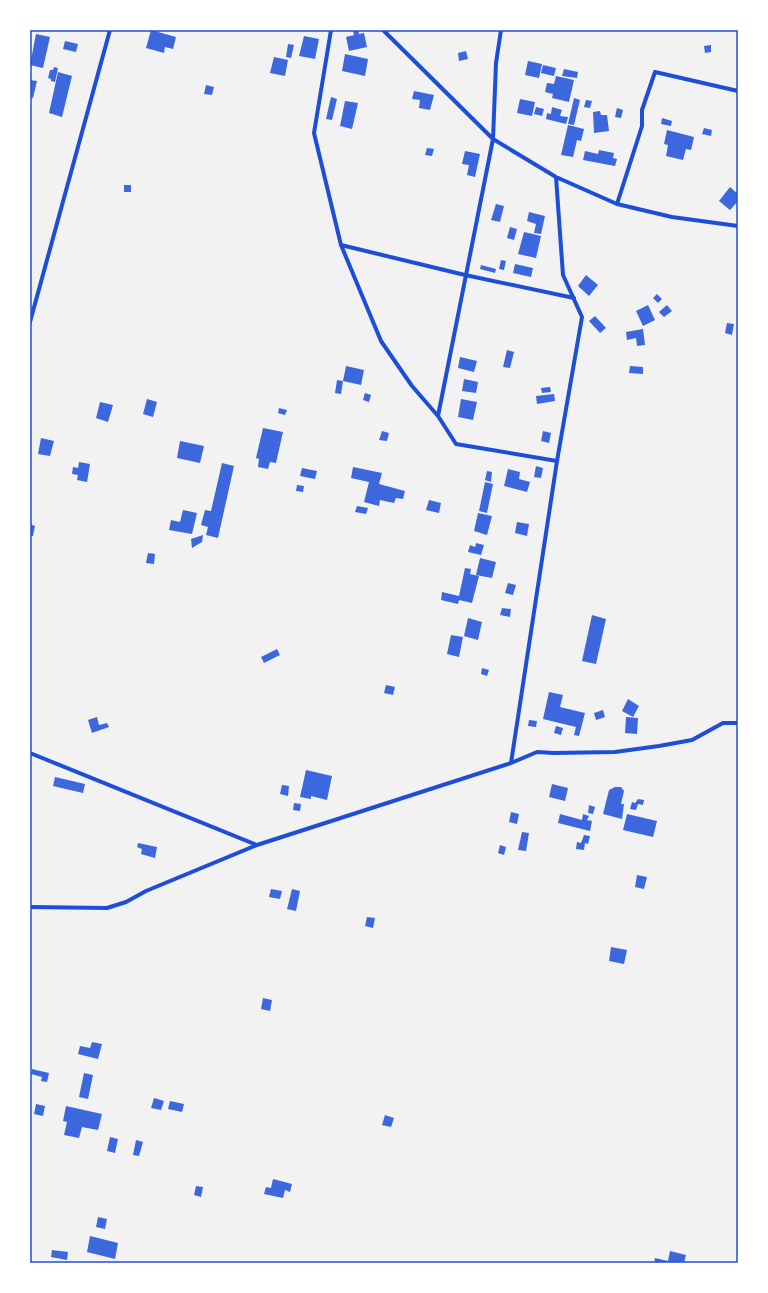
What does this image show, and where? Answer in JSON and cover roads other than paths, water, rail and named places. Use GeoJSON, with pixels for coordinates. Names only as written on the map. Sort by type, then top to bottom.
{"type":"FeatureCollection","features":[{"type":"Feature","properties":{"kind":"street"},"geometry":{"type":"LineString","coordinates":[[30,322],[110,30]]}},
{"type":"Feature","properties":{"kind":"street"},"geometry":{"type":"LineString","coordinates":[[331,30],[314,133],[341,245],[381,341],[412,386],[438,416],[456,444],[557,462]]}},
{"type":"Feature","properties":{"kind":"street"},"geometry":{"type":"LineString","coordinates":[[383,30],[493,139],[556,177],[617,204],[672,218],[738,226]]}},
{"type":"Feature","properties":{"kind":"street"},"geometry":{"type":"LineString","coordinates":[[438,416],[493,139],[496,63],[501,30]]}},
{"type":"Feature","properties":{"kind":"street"},"geometry":{"type":"LineString","coordinates":[[617,204],[642,126],[642,110],[655,72],[738,91]]}},
{"type":"Feature","properties":{"kind":"street"},"geometry":{"type":"LineString","coordinates":[[511,763],[557,462],[582,318],[563,275],[556,177]]}},
{"type":"Feature","properties":{"kind":"street"},"geometry":{"type":"LineString","coordinates":[[341,245],[465,275],[574,298]]}},
{"type":"Feature","properties":{"kind":"street"},"geometry":{"type":"LineString","coordinates":[[30,907],[107,908],[126,902],[146,891],[257,845],[511,763],[536,752],[615,752],[659,746],[692,740],[723,723],[738,723]]}},
{"type":"Feature","properties":{"kind":"street"},"geometry":{"type":"LineString","coordinates":[[30,753],[257,845]]}}]}
